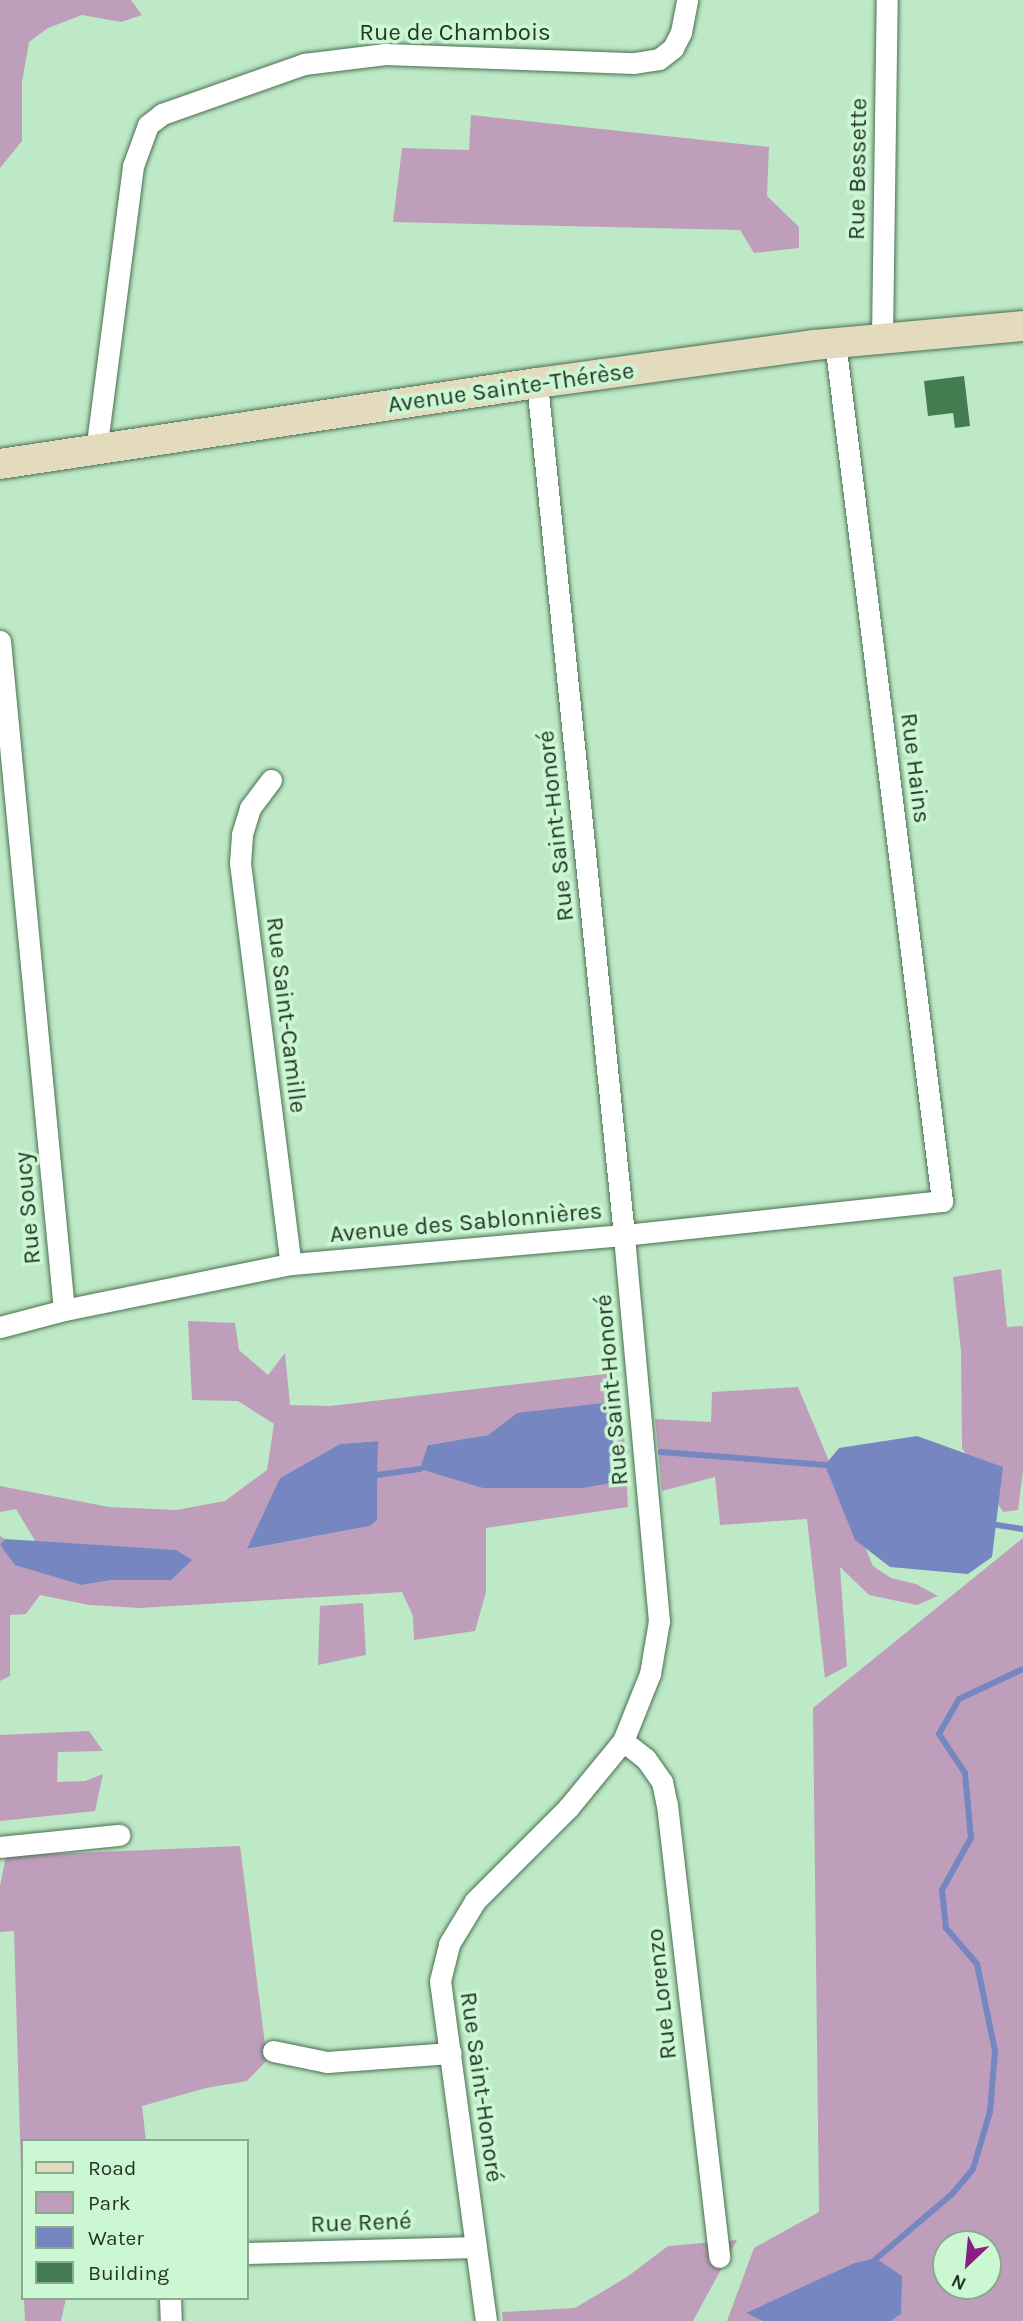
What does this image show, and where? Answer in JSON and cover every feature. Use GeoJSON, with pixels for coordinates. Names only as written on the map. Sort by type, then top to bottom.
{"type":"FeatureCollection","features":[{"type":"Feature","properties":{"kind":"street","name":"Rue de Chambois"},"geometry":{"type":"LineString","coordinates":[[96,451],[133,166],[148,125],[162,114],[304,64],[385,54],[634,63],[659,59],[673,48],[681,32],[687,0]]}},
{"type":"Feature","properties":{"kind":"street","name":"Rue Bessette"},"geometry":{"type":"LineString","coordinates":[[882,338],[887,0]]}},
{"type":"Feature","properties":{"kind":"street","name":"Avenue Sainte-Thérèse"},"geometry":{"type":"LineString","coordinates":[[0,464],[537,383],[835,342],[1023,326]]}},
{"type":"Feature","properties":{"kind":"street","name":"Rue Hains"},"geometry":{"type":"LineString","coordinates":[[835,342],[942,1201]]}},
{"type":"Feature","properties":{"kind":"street","name":"Rue Saint-Honoré"},"geometry":{"type":"LineString","coordinates":[[486,2321],[440,1981],[449,1944],[475,1900],[568,1808],[623,1741],[650,1674],[659,1621],[624,1235],[537,383]]}},
{"type":"Feature","properties":{"kind":"street","name":"Rue Soucy"},"geometry":{"type":"LineString","coordinates":[[0,641],[64,1310]]}},
{"type":"Feature","properties":{"kind":"street","name":"Rue Saint-Camille"},"geometry":{"type":"LineString","coordinates":[[271,780],[250,808],[242,835],[240,863],[291,1265]]}},
{"type":"Feature","properties":{"kind":"street","name":"Avenue des Sablonnières"},"geometry":{"type":"LineString","coordinates":[[0,1327],[64,1310],[291,1265],[624,1235],[942,1201]]}},
{"type":"Feature","properties":{"kind":"street","name":"Rue Lorenzo"},"geometry":{"type":"LineString","coordinates":[[623,1741],[646,1759],[662,1782],[667,1805],[719,2257]]}},
{"type":"Feature","properties":{"kind":"street"},"geometry":{"type":"LineString","coordinates":[[0,1847],[119,1835]]}},
{"type":"Feature","properties":{"kind":"street"},"geometry":{"type":"LineString","coordinates":[[273,2051],[327,2062],[451,2053]]}},
{"type":"Feature","properties":{"kind":"street","name":"Rue René"},"geometry":{"type":"LineString","coordinates":[[248,2253],[476,2247]]}},
{"type":"Feature","properties":{"kind":"street"},"geometry":{"type":"LineString","coordinates":[[170,2300],[171,2321]]}},
{"type":"Feature","properties":{"kind":"green space"},"geometry":{"type":"Polygon","coordinates":[[[0,0],[131,0],[142,15],[121,22],[82,15],[48,28],[29,42],[22,82],[22,141],[0,168],[0,0]]]}},
{"type":"Feature","properties":{"kind":"green space"},"geometry":{"type":"Polygon","coordinates":[[[471,115],[769,147],[767,196],[799,227],[799,248],[754,253],[740,230],[393,222],[402,148],[469,150],[471,115]]]}},
{"type":"Feature","properties":{"kind":"green space"},"geometry":{"type":"Polygon","coordinates":[[[1001,1269],[1007,1327],[1023,1326],[1023,1472],[1018,1510],[1003,1512],[962,1448],[961,1352],[953,1277],[1001,1269]]]}},
{"type":"Feature","properties":{"kind":"green space"},"geometry":{"type":"Polygon","coordinates":[[[188,1321],[235,1323],[239,1350],[268,1375],[285,1353],[290,1405],[330,1406],[614,1373],[623,1418],[628,1507],[486,1528],[486,1592],[475,1631],[414,1640],[413,1616],[402,1592],[140,1608],[89,1605],[40,1595],[26,1614],[10,1615],[10,1676],[0,1681],[0,1546],[82,1585],[112,1580],[171,1580],[110,1547],[37,1544],[16,1509],[0,1512],[0,1486],[109,1507],[176,1510],[225,1501],[267,1470],[274,1424],[238,1401],[192,1400],[188,1321]],[[517,1413],[488,1435],[428,1445],[483,1488],[517,1413]],[[378,1441],[340,1444],[280,1478],[248,1549],[370,1526],[377,1520],[378,1441]]]}},
{"type":"Feature","properties":{"kind":"green space"},"geometry":{"type":"Polygon","coordinates":[[[798,1387],[873,1566],[891,1578],[916,1584],[938,1596],[917,1605],[869,1595],[840,1567],[847,1666],[825,1678],[807,1519],[720,1525],[715,1477],[662,1491],[655,1419],[711,1422],[712,1392],[798,1387]]]}},
{"type":"Feature","properties":{"kind":"green space"},"geometry":{"type":"Polygon","coordinates":[[[1023,1538],[1023,2321],[891,2321],[901,2314],[875,2258],[854,2263],[747,2313],[762,2321],[727,2321],[754,2248],[819,2212],[813,1708],[1023,1538]]]}},
{"type":"Feature","properties":{"kind":"green space"},"geometry":{"type":"Polygon","coordinates":[[[363,1603],[366,1655],[318,1665],[320,1606],[363,1603]]]}},
{"type":"Feature","properties":{"kind":"green space"},"geometry":{"type":"Polygon","coordinates":[[[89,1731],[103,1751],[58,1752],[57,1782],[85,1781],[103,1774],[95,1811],[0,1821],[0,1735],[89,1731]]]}},
{"type":"Feature","properties":{"kind":"green space"},"geometry":{"type":"Polygon","coordinates":[[[240,1846],[267,2060],[247,2081],[206,2088],[142,2106],[146,2139],[21,2139],[21,2171],[14,1931],[0,1932],[0,1886],[6,1856],[240,1846]]]}},
{"type":"Feature","properties":{"kind":"green space"},"geometry":{"type":"Polygon","coordinates":[[[737,2240],[693,2321],[503,2321],[502,2312],[575,2308],[627,2277],[668,2246],[737,2240]]]}},
{"type":"Feature","properties":{"kind":"green space"},"geometry":{"type":"Polygon","coordinates":[[[24,2300],[66,2300],[61,2321],[25,2321],[24,2300]]]}},
{"type":"Feature","properties":{"kind":"water"},"geometry":{"type":"Polygon","coordinates":[[[612,1402],[617,1482],[582,1488],[483,1488],[420,1469],[428,1445],[488,1435],[517,1413],[612,1402]]]}},
{"type":"Feature","properties":{"kind":"water"},"geometry":{"type":"Polygon","coordinates":[[[917,1436],[1003,1467],[992,1557],[968,1574],[890,1567],[855,1540],[825,1465],[839,1448],[917,1436]]]}},
{"type":"Feature","properties":{"kind":"water"},"geometry":{"type":"Polygon","coordinates":[[[378,1441],[377,1520],[370,1526],[247,1549],[280,1478],[340,1444],[378,1441]]]}},
{"type":"Feature","properties":{"kind":"water"},"geometry":{"type":"Polygon","coordinates":[[[5,1539],[176,1550],[192,1560],[171,1580],[112,1580],[82,1585],[15,1565],[0,1545],[5,1539]]]}},
{"type":"Feature","properties":{"kind":"water"},"geometry":{"type":"Polygon","coordinates":[[[875,2258],[902,2276],[901,2314],[891,2321],[762,2321],[746,2313],[854,2263],[875,2258]]]}},
{"type":"Feature","properties":{"kind":"building"},"geometry":{"type":"Polygon","coordinates":[[[964,376],[970,426],[955,428],[953,413],[928,416],[924,381],[964,376]]]}},
{"type":"Feature","properties":{"kind":"waterway"},"geometry":{"type":"LineString","coordinates":[[617,1448],[625,1451]]}},
{"type":"Feature","properties":{"kind":"waterway"},"geometry":{"type":"LineString","coordinates":[[661,1452],[825,1465]]}},
{"type":"Feature","properties":{"kind":"waterway"},"geometry":{"type":"LineString","coordinates":[[377,1475],[420,1469]]}},
{"type":"Feature","properties":{"kind":"waterway"},"geometry":{"type":"LineString","coordinates":[[997,1525],[1023,1529]]}},
{"type":"Feature","properties":{"kind":"waterway"},"geometry":{"type":"LineString","coordinates":[[870,2264],[953,2193],[973,2169],[990,2112],[995,2051],[977,1964],[946,1928],[942,1890],[971,1838],[965,1773],[939,1734],[959,1699],[1023,1669]]}}]}
